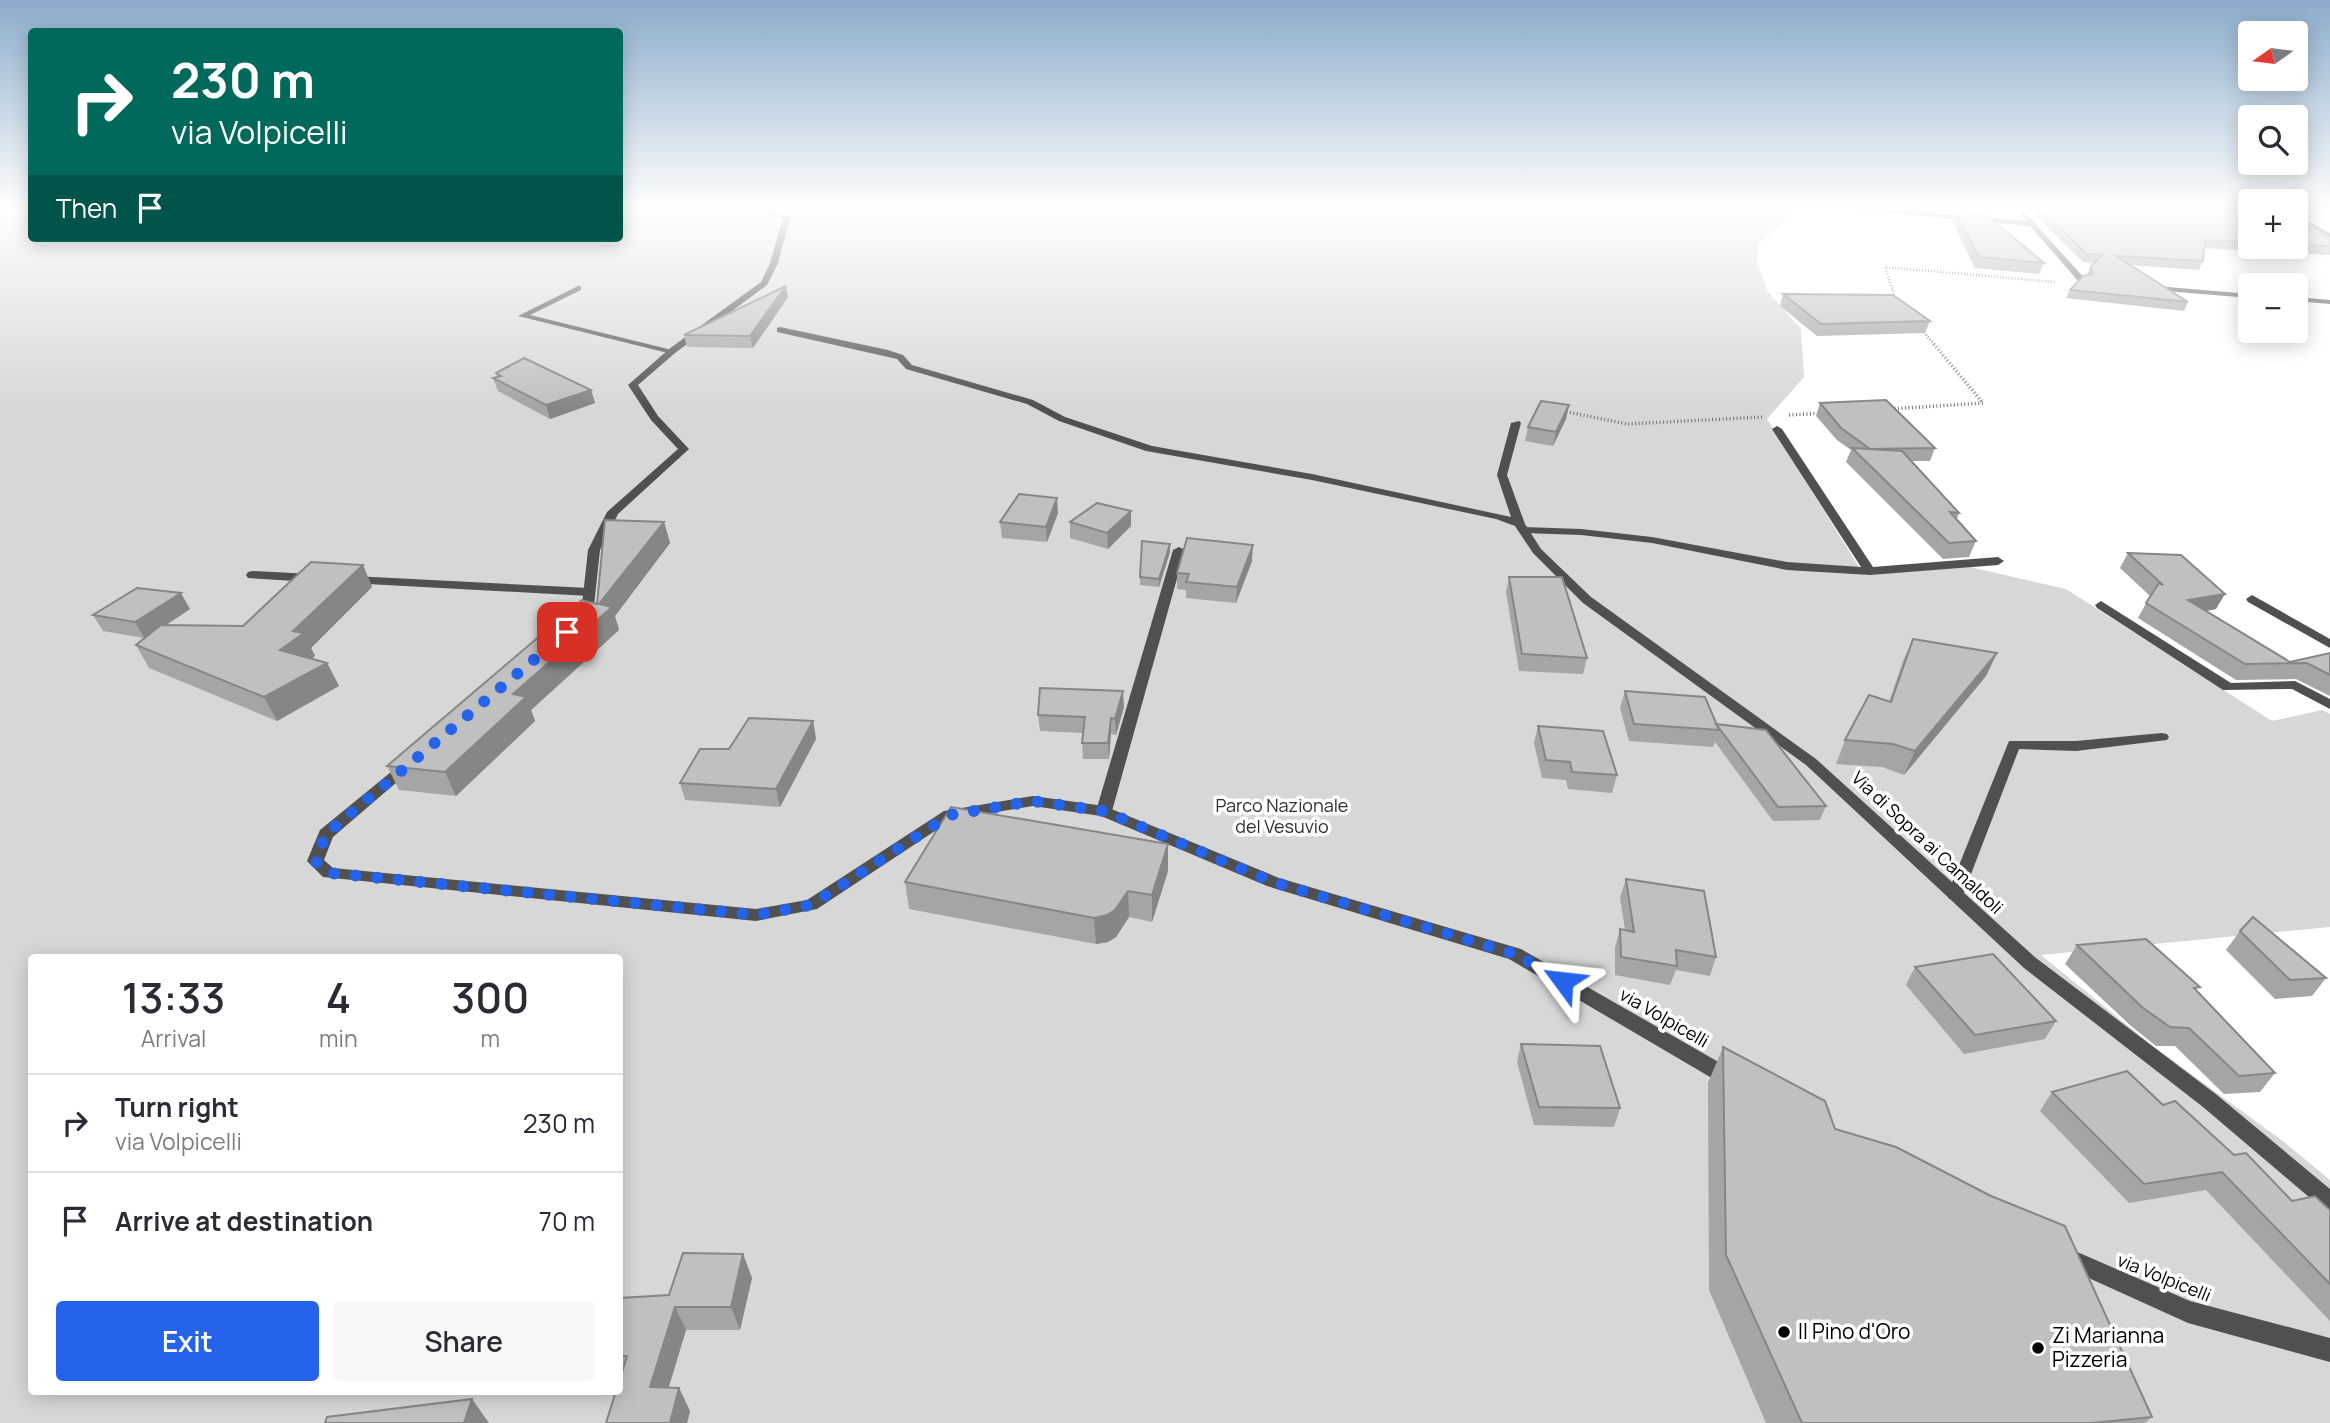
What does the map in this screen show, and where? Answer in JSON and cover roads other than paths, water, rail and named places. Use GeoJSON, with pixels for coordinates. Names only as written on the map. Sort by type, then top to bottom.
{"type":"FeatureCollection","features":[{"type":"Feature","properties":{"kind":"street"},"geometry":{"type":"LineString","coordinates":[[566,632],[587,615],[594,551],[613,512],[684,449],[654,418],[633,385],[672,351],[764,283],[768,274]]}},
{"type":"Feature","properties":{"kind":"street"},"geometry":{"type":"LineString","coordinates":[[2077,274],[2083,281]]}},
{"type":"Feature","properties":{"kind":"street"},"geometry":{"type":"LineString","coordinates":[[578,288],[522,316],[672,351]]}},
{"type":"Feature","properties":{"kind":"street"},"geometry":{"type":"LineString","coordinates":[[2157,288],[2238,295]]}},
{"type":"Feature","properties":{"kind":"street"},"geometry":{"type":"LineString","coordinates":[[2308,300],[2330,302]]}},
{"type":"Feature","properties":{"kind":"street"},"geometry":{"type":"LineString","coordinates":[[780,330],[885,352],[900,357],[909,367],[1030,402],[1062,419],[1150,449],[1312,477],[1499,516],[1521,527],[1651,540],[1787,566],[1870,571],[1998,561]]}},
{"type":"Feature","properties":{"kind":"street"},"geometry":{"type":"LineString","coordinates":[[1516,423],[1502,475],[1521,527]]}},
{"type":"Feature","properties":{"kind":"street"},"geometry":{"type":"LineString","coordinates":[[1777,429],[1870,571]]}},
{"type":"Feature","properties":{"kind":"street","name":"Via di Sopra ai Camaldoli"},"geometry":{"type":"LineString","coordinates":[[1521,527],[1537,551],[1587,600],[1811,762],[2030,963],[2210,1101],[2330,1202]]}},
{"type":"Feature","properties":{"kind":"street"},"geometry":{"type":"LineString","coordinates":[[1104,811],[1179,550]]}},
{"type":"Feature","properties":{"kind":"street"},"geometry":{"type":"LineString","coordinates":[[252,575],[589,592]]}},
{"type":"Feature","properties":{"kind":"street"},"geometry":{"type":"LineString","coordinates":[[2252,600],[2330,644]]}},
{"type":"Feature","properties":{"kind":"street"},"geometry":{"type":"LineString","coordinates":[[2101,605],[2228,687],[2295,685],[2330,705]]}},
{"type":"Feature","properties":{"kind":"street"},"geometry":{"type":"LineString","coordinates":[[1955,895],[2014,744],[2076,746],[2162,737]]}},
{"type":"Feature","properties":{"kind":"street","name":"via Volpicelli"},"geometry":{"type":"LineString","coordinates":[[420,755],[326,834],[315,861],[329,873],[756,915],[811,905],[950,815],[1033,801],[1104,811],[1273,882],[1515,954],[1740,1084]]}},
{"type":"Feature","properties":{"kind":"street","name":"via Volpicelli"},"geometry":{"type":"LineString","coordinates":[[2052,1251],[2188,1312],[2330,1350]]}},
{"type":"Feature","properties":{"kind":"place","name":"Il Pino d'Oro"},"geometry":{"type":"Point","coordinates":[1784,1332]}},
{"type":"Feature","properties":{"kind":"place","name":"Zi Marianna Pizzeria"},"geometry":{"type":"Point","coordinates":[2038,1348]}},
{"type":"Feature","properties":{"kind":"park label","name":"Parco Nazionale del Vesuvio"},"geometry":{"type":"Point","coordinates":[1282,816]}}]}
